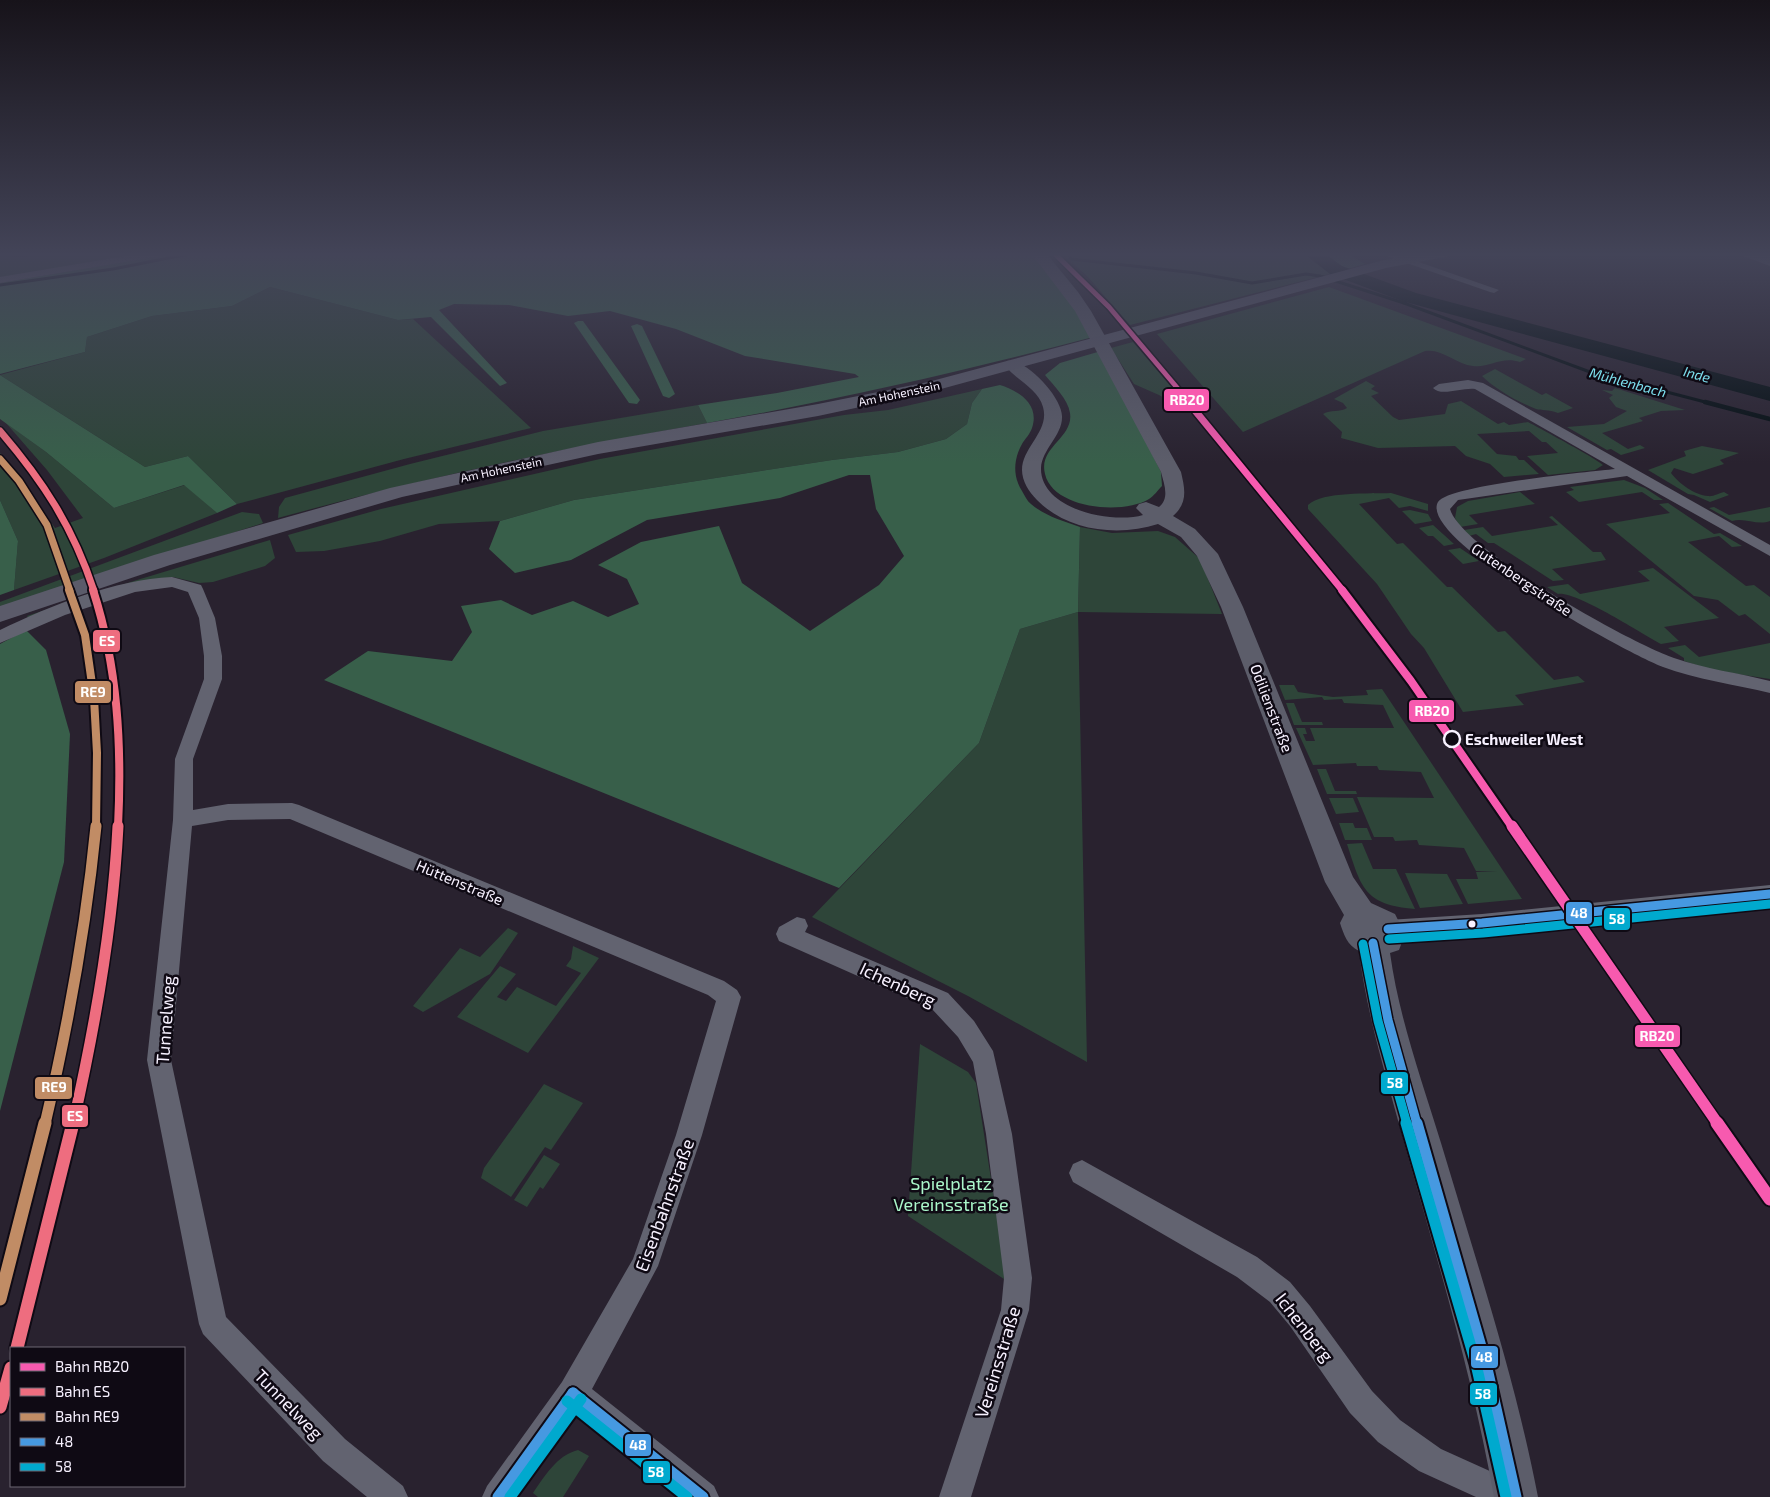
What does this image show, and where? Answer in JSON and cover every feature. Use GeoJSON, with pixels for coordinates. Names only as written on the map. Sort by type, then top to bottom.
{"type":"FeatureCollection","features":[{"type":"Feature","properties":{"kind":"main road"},"geometry":{"type":"LineString","coordinates":[[1013,365],[1048,398],[1054,413],[1053,422],[1033,460],[1032,471],[1039,490],[1057,507],[1069,515],[1099,523],[1132,524],[1153,512],[1170,509],[1177,489],[1171,472],[1089,323]]}},
{"type":"Feature","properties":{"kind":"main road","name":"Am Hohenstein"},"geometry":{"type":"LineString","coordinates":[[0,614],[162,560],[397,492],[598,448],[818,410],[930,387],[1169,323]]}},
{"type":"Feature","properties":{"kind":"main road","name":"Odilienstraße"},"geometry":{"type":"LineString","coordinates":[[1153,512],[1176,525],[1197,541],[1207,554],[1220,578],[1340,882],[1353,904],[1375,929]]}},
{"type":"Feature","properties":{"kind":"main road"},"geometry":{"type":"LineString","coordinates":[[1375,929],[1378,980],[1404,1079],[1491,1380],[1503,1426],[1514,1497]]}},
{"type":"Feature","properties":{"kind":"street"},"geometry":{"type":"LineString","coordinates":[[1439,388],[1468,384],[1479,386],[1770,551]]}},
{"type":"Feature","properties":{"kind":"street","name":"Gutenbergstraße"},"geometry":{"type":"LineString","coordinates":[[1631,472],[1474,492],[1453,497],[1445,503],[1443,509],[1451,526],[1477,551],[1572,613],[1623,642],[1669,663],[1770,687]]}},
{"type":"Feature","properties":{"kind":"street","name":"Tunnelweg"},"geometry":{"type":"LineString","coordinates":[[0,637],[57,612],[137,586],[172,582],[194,589],[207,618],[213,656],[213,679],[184,758],[183,820],[159,1060],[213,1324],[334,1450],[392,1497]]}},
{"type":"Feature","properties":{"kind":"street","name":"Hüttenstraße"},"geometry":{"type":"LineString","coordinates":[[183,820],[228,812],[292,811],[716,988],[729,997]]}},
{"type":"Feature","properties":{"kind":"street"},"geometry":{"type":"LineString","coordinates":[[1375,929],[1482,923],[1770,894]]}},
{"type":"Feature","properties":{"kind":"street","name":"Ichenberg"},"geometry":{"type":"LineString","coordinates":[[797,926],[787,934],[940,1001],[966,1029],[984,1059],[1000,1134]]}},
{"type":"Feature","properties":{"kind":"street","name":"Eisenbahnstraße"},"geometry":{"type":"LineString","coordinates":[[498,1497],[573,1393],[644,1266],[689,1135],[729,997]]}},
{"type":"Feature","properties":{"kind":"street","name":"Vereinsstraße"},"geometry":{"type":"LineString","coordinates":[[955,1497],[1015,1310],[1018,1278],[1000,1134]]}},
{"type":"Feature","properties":{"kind":"street","name":"Ichenberg"},"geometry":{"type":"LineString","coordinates":[[1082,1173],[1247,1267],[1280,1292],[1300,1316],[1361,1402],[1388,1431],[1430,1460],[1514,1497]]}},
{"type":"Feature","properties":{"kind":"street"},"geometry":{"type":"LineString","coordinates":[[573,1393],[703,1497]]}},
{"type":"Feature","properties":{"kind":"green space"},"geometry":{"type":"Polygon","coordinates":[[[0,323],[131,323],[87,337],[85,352],[0,374],[0,323]]]}},
{"type":"Feature","properties":{"kind":"green space"},"geometry":{"type":"Polygon","coordinates":[[[131,323],[417,323],[531,428],[404,459],[237,504],[188,456],[145,467],[0,375],[85,352],[87,337],[131,323]]]}},
{"type":"Feature","properties":{"kind":"green space"},"geometry":{"type":"Polygon","coordinates":[[[437,323],[451,323],[507,383],[500,386],[437,323]]]}},
{"type":"Feature","properties":{"kind":"green space"},"geometry":{"type":"Polygon","coordinates":[[[574,323],[584,323],[640,400],[637,404],[629,403],[574,323]]]}},
{"type":"Feature","properties":{"kind":"green space"},"geometry":{"type":"Polygon","coordinates":[[[653,323],[1085,323],[1093,337],[901,384],[707,423],[698,405],[777,393],[859,377],[855,374],[745,356],[676,329],[653,323]]]}},
{"type":"Feature","properties":{"kind":"green space"},"geometry":{"type":"Polygon","coordinates":[[[1198,323],[1427,323],[1526,359],[1520,362],[1507,360],[1473,366],[1437,352],[1425,351],[1243,432],[1157,334],[1198,323]]]}},
{"type":"Feature","properties":{"kind":"green space"},"geometry":{"type":"Polygon","coordinates":[[[637,324],[642,326],[675,394],[669,398],[663,396],[631,326],[637,324]]]}},
{"type":"Feature","properties":{"kind":"green space"},"geometry":{"type":"Polygon","coordinates":[[[1133,342],[1198,418],[1159,395],[1134,384],[1111,348],[1133,342]]]}},
{"type":"Feature","properties":{"kind":"green space"},"geometry":{"type":"Polygon","coordinates":[[[1101,351],[1161,472],[1162,486],[1153,496],[1137,504],[1123,507],[1090,506],[1075,502],[1061,495],[1051,486],[1045,474],[1044,465],[1047,457],[1067,429],[1070,422],[1070,413],[1064,398],[1045,375],[1060,363],[1101,351]]]}},
{"type":"Feature","properties":{"kind":"green space"},"geometry":{"type":"Polygon","coordinates":[[[1495,369],[1542,395],[1546,393],[1573,408],[1558,413],[1536,409],[1522,403],[1500,390],[1482,376],[1495,369]]]}},
{"type":"Feature","properties":{"kind":"green space"},"geometry":{"type":"Polygon","coordinates":[[[0,375],[145,467],[188,456],[237,504],[217,513],[184,485],[114,508],[46,452],[0,419],[0,375]]]}},
{"type":"Feature","properties":{"kind":"green space"},"geometry":{"type":"Polygon","coordinates":[[[1366,381],[1375,386],[1371,389],[1379,393],[1371,396],[1393,417],[1399,420],[1445,414],[1448,404],[1461,401],[1498,424],[1504,422],[1509,425],[1528,422],[1603,465],[1595,470],[1548,475],[1527,456],[1558,453],[1546,442],[1542,442],[1529,431],[1477,434],[1497,454],[1516,456],[1519,460],[1524,460],[1539,474],[1504,477],[1490,464],[1466,456],[1455,446],[1378,448],[1341,438],[1342,432],[1323,414],[1347,408],[1343,403],[1334,399],[1366,381]]]}},
{"type":"Feature","properties":{"kind":"green space"},"geometry":{"type":"Polygon","coordinates":[[[1000,385],[1021,395],[1030,405],[1033,412],[1032,428],[1017,456],[1015,468],[1019,486],[1026,498],[1036,508],[1054,518],[1080,527],[1078,612],[1020,629],[979,743],[839,888],[324,680],[368,651],[452,661],[472,632],[461,606],[501,600],[532,615],[573,601],[608,617],[639,604],[627,579],[598,565],[641,542],[719,526],[742,583],[810,631],[879,585],[904,556],[876,509],[870,475],[849,475],[780,498],[647,520],[571,560],[515,573],[489,549],[500,521],[574,500],[832,460],[898,452],[946,439],[967,424],[972,403],[982,389],[1000,385]]]}},
{"type":"Feature","properties":{"kind":"green space"},"geometry":{"type":"Polygon","coordinates":[[[1615,388],[1685,410],[1661,411],[1639,418],[1643,421],[1602,433],[1628,449],[1640,445],[1645,448],[1621,455],[1611,449],[1607,450],[1567,427],[1604,424],[1627,411],[1616,407],[1609,398],[1613,395],[1602,390],[1612,391],[1615,388]]]}},
{"type":"Feature","properties":{"kind":"green space"},"geometry":{"type":"Polygon","coordinates":[[[982,389],[972,403],[967,424],[946,439],[898,452],[832,460],[574,500],[500,521],[439,524],[380,541],[324,551],[296,552],[288,535],[381,509],[600,459],[844,415],[888,410],[982,389]]]}},
{"type":"Feature","properties":{"kind":"green space"},"geometry":{"type":"Polygon","coordinates":[[[698,405],[707,423],[492,465],[278,518],[279,507],[285,498],[410,464],[543,431],[698,405]]]}},
{"type":"Feature","properties":{"kind":"green space"},"geometry":{"type":"Polygon","coordinates":[[[6,423],[46,452],[114,508],[185,485],[217,513],[104,558],[14,590],[18,541],[0,500],[0,453],[21,478],[55,528],[83,518],[47,470],[6,423]]]}},
{"type":"Feature","properties":{"kind":"green space"},"geometry":{"type":"Polygon","coordinates":[[[1702,446],[1739,453],[1720,460],[1724,464],[1693,474],[1674,468],[1671,473],[1683,485],[1698,494],[1710,496],[1724,492],[1729,495],[1710,502],[1688,494],[1648,470],[1686,456],[1684,451],[1702,446]]]}},
{"type":"Feature","properties":{"kind":"green space"},"geometry":{"type":"Polygon","coordinates":[[[1624,480],[1645,488],[1663,500],[1654,500],[1642,492],[1579,502],[1566,492],[1574,490],[1570,487],[1624,480]]]}},
{"type":"Feature","properties":{"kind":"green space"},"geometry":{"type":"Polygon","coordinates":[[[1520,492],[1535,504],[1469,515],[1478,524],[1460,527],[1455,518],[1457,507],[1468,501],[1520,492]]]}},
{"type":"Feature","properties":{"kind":"green space"},"geometry":{"type":"Polygon","coordinates":[[[1391,493],[1428,504],[1428,511],[1410,506],[1399,508],[1389,498],[1359,504],[1397,544],[1403,543],[1447,587],[1452,587],[1498,632],[1505,631],[1554,680],[1578,676],[1585,682],[1515,695],[1524,705],[1463,712],[1424,648],[1411,634],[1377,584],[1308,509],[1308,505],[1324,497],[1347,494],[1391,493]]]}},
{"type":"Feature","properties":{"kind":"green space"},"geometry":{"type":"Polygon","coordinates":[[[0,500],[18,541],[14,590],[0,595],[0,500]]]}},
{"type":"Feature","properties":{"kind":"green space"},"geometry":{"type":"Polygon","coordinates":[[[1668,503],[1714,534],[1720,533],[1742,546],[1732,547],[1719,536],[1688,542],[1746,586],[1754,585],[1770,597],[1770,634],[1745,614],[1739,616],[1718,600],[1694,596],[1606,524],[1670,513],[1659,504],[1668,503]]]}},
{"type":"Feature","properties":{"kind":"green space"},"geometry":{"type":"Polygon","coordinates":[[[1714,507],[1729,515],[1770,507],[1770,521],[1760,523],[1742,520],[1732,521],[1709,508],[1714,507]]]}},
{"type":"Feature","properties":{"kind":"green space"},"geometry":{"type":"Polygon","coordinates":[[[1410,510],[1428,514],[1432,521],[1415,524],[1402,511],[1410,510]]]}},
{"type":"Feature","properties":{"kind":"green space"},"geometry":{"type":"Polygon","coordinates":[[[242,512],[259,514],[263,523],[0,608],[0,602],[242,512]]]}},
{"type":"Feature","properties":{"kind":"green space"},"geometry":{"type":"Polygon","coordinates":[[[1552,516],[1593,552],[1601,552],[1606,560],[1552,569],[1564,580],[1553,581],[1494,543],[1488,543],[1476,534],[1469,536],[1464,530],[1483,527],[1492,536],[1558,525],[1549,517],[1552,516]]]}},
{"type":"Feature","properties":{"kind":"green space"},"geometry":{"type":"Polygon","coordinates":[[[1433,525],[1454,544],[1444,546],[1433,536],[1428,536],[1419,528],[1433,525]]]}},
{"type":"Feature","properties":{"kind":"green space"},"geometry":{"type":"Polygon","coordinates":[[[1080,527],[1112,533],[1158,531],[1175,537],[1200,559],[1222,614],[1078,612],[1080,527]]]}},
{"type":"Feature","properties":{"kind":"green space"},"geometry":{"type":"Polygon","coordinates":[[[270,540],[275,558],[265,566],[213,582],[199,583],[173,577],[29,619],[27,616],[137,580],[270,540]]]}},
{"type":"Feature","properties":{"kind":"green space"},"geometry":{"type":"Polygon","coordinates":[[[1460,548],[1479,561],[1463,564],[1448,550],[1460,548]]]}},
{"type":"Feature","properties":{"kind":"green space"},"geometry":{"type":"Polygon","coordinates":[[[1653,568],[1719,618],[1664,627],[1679,641],[1661,644],[1579,599],[1558,594],[1547,587],[1568,584],[1580,594],[1650,581],[1638,571],[1653,568]]]}},
{"type":"Feature","properties":{"kind":"green space"},"geometry":{"type":"Polygon","coordinates":[[[1078,612],[1087,1062],[968,996],[812,917],[979,743],[1020,629],[1078,612]]]}},
{"type":"Feature","properties":{"kind":"green space"},"geometry":{"type":"Polygon","coordinates":[[[26,630],[46,650],[70,734],[64,862],[0,1111],[0,644],[26,630]]]}},
{"type":"Feature","properties":{"kind":"green space"},"geometry":{"type":"Polygon","coordinates":[[[1770,643],[1770,679],[1711,670],[1684,661],[1684,658],[1668,648],[1685,645],[1699,657],[1770,643]]]}},
{"type":"Feature","properties":{"kind":"green space"},"geometry":{"type":"Polygon","coordinates":[[[1279,685],[1294,685],[1298,692],[1333,697],[1368,695],[1366,690],[1382,689],[1522,899],[1468,904],[1456,879],[1478,879],[1476,872],[1497,872],[1476,871],[1464,848],[1419,845],[1417,840],[1395,841],[1393,837],[1374,837],[1357,797],[1434,798],[1421,772],[1379,770],[1377,766],[1357,766],[1356,763],[1313,765],[1296,728],[1305,728],[1307,734],[1303,734],[1306,741],[1315,741],[1310,728],[1394,728],[1383,705],[1344,703],[1342,699],[1324,700],[1322,697],[1285,700],[1279,685]]]}},
{"type":"Feature","properties":{"kind":"green space"},"geometry":{"type":"Polygon","coordinates":[[[1286,703],[1294,703],[1302,722],[1322,722],[1323,725],[1294,725],[1286,703]]]}},
{"type":"Feature","properties":{"kind":"green space"},"geometry":{"type":"Polygon","coordinates":[[[1317,769],[1326,769],[1335,791],[1356,791],[1357,794],[1327,794],[1317,769]]]}},
{"type":"Feature","properties":{"kind":"green space"},"geometry":{"type":"Polygon","coordinates":[[[1329,798],[1353,798],[1359,812],[1336,814],[1329,798]]]}},
{"type":"Feature","properties":{"kind":"green space"},"geometry":{"type":"Polygon","coordinates":[[[1339,823],[1353,823],[1355,828],[1367,828],[1372,840],[1345,840],[1339,823]]]}},
{"type":"Feature","properties":{"kind":"green space"},"geometry":{"type":"Polygon","coordinates":[[[1362,843],[1373,869],[1396,869],[1415,909],[1385,903],[1367,891],[1356,872],[1347,844],[1362,843]]]}},
{"type":"Feature","properties":{"kind":"green space"},"geometry":{"type":"Polygon","coordinates":[[[1405,873],[1447,874],[1463,904],[1420,908],[1405,873]]]}},
{"type":"Feature","properties":{"kind":"green space"},"geometry":{"type":"Polygon","coordinates":[[[508,928],[518,933],[490,974],[423,1012],[413,1006],[460,948],[480,957],[508,928]]]}},
{"type":"Feature","properties":{"kind":"green space"},"geometry":{"type":"Polygon","coordinates":[[[573,946],[599,958],[528,1053],[457,1017],[500,966],[516,974],[497,997],[506,1001],[517,987],[556,1006],[581,973],[566,966],[571,959],[573,946]]]}},
{"type":"Feature","properties":{"kind":"green space","name":"Spielplatz Vereinsstraße"},"geometry":{"type":"Polygon","coordinates":[[[920,1044],[968,1072],[976,1083],[1007,1281],[908,1216],[920,1044]]]}},
{"type":"Feature","properties":{"kind":"green space"},"geometry":{"type":"Polygon","coordinates":[[[544,1084],[583,1103],[551,1150],[545,1147],[511,1197],[481,1178],[484,1168],[544,1084]]]}},
{"type":"Feature","properties":{"kind":"green space"},"geometry":{"type":"Polygon","coordinates":[[[544,1155],[560,1164],[543,1189],[540,1187],[527,1207],[514,1200],[544,1155]]]}},
{"type":"Feature","properties":{"kind":"green space"},"geometry":{"type":"Polygon","coordinates":[[[578,1450],[589,1456],[563,1497],[538,1497],[533,1493],[557,1462],[578,1450]]]}},
{"type":"Feature","properties":{"kind":"waterway","name":"Mühlenbach"},"geometry":{"type":"LineString","coordinates":[[1458,323],[1590,372],[1709,403]]}},
{"type":"Feature","properties":{"kind":"waterway","name":"Inde"},"geometry":{"type":"LineString","coordinates":[[1505,323],[1770,394]]}},
{"type":"Feature","properties":{"kind":"waterway","name":"Mühlenbach"},"geometry":{"type":"LineString","coordinates":[[1705,402],[1770,419]]}},
{"type":"Feature","properties":{"kind":"rail line","name":"RB20"},"geometry":{"type":"LineString","coordinates":[[1122,323],[1304,541],[1411,681],[1770,1199]]}},
{"type":"Feature","properties":{"kind":"rail line","name":"ES"},"geometry":{"type":"LineString","coordinates":[[0,431],[26,461],[49,493],[69,527],[85,564],[100,610],[110,655],[116,700],[120,790],[108,930],[91,1036],[70,1140],[17,1347]]}},
{"type":"Feature","properties":{"kind":"rail line","name":"RE9"},"geometry":{"type":"LineString","coordinates":[[0,459],[19,481],[47,525],[85,635],[94,698],[97,753],[96,824],[90,886],[65,1039],[29,1191],[0,1299]]}},
{"type":"Feature","properties":{"kind":"rail line","name":"ES"},"geometry":{"type":"LineString","coordinates":[[0,1407],[10,1372]]}},
{"type":"Feature","properties":{"kind":"transit line","name":"48"},"geometry":{"type":"LineString","coordinates":[[1388,929],[1482,923],[1770,894]]}},
{"type":"Feature","properties":{"kind":"transit line","name":"58"},"geometry":{"type":"LineString","coordinates":[[1389,939],[1483,933],[1770,904]]}},
{"type":"Feature","properties":{"kind":"transit line","name":"48"},"geometry":{"type":"LineString","coordinates":[[1373,943],[1394,1045],[1486,1364],[1516,1497]]}},
{"type":"Feature","properties":{"kind":"transit line","name":"58"},"geometry":{"type":"LineString","coordinates":[[1363,944],[1384,1046],[1476,1364],[1506,1497]]}},
{"type":"Feature","properties":{"kind":"transit line","name":"48"},"geometry":{"type":"LineString","coordinates":[[573,1393],[703,1497]]}},
{"type":"Feature","properties":{"kind":"transit line","name":"48"},"geometry":{"type":"LineString","coordinates":[[498,1497],[573,1393]]}},
{"type":"Feature","properties":{"kind":"transit line","name":"58"},"geometry":{"type":"LineString","coordinates":[[510,1497],[581,1399]]}},
{"type":"Feature","properties":{"kind":"transit line","name":"58"},"geometry":{"type":"LineString","coordinates":[[567,1401],[687,1497]]}},
{"type":"Feature","properties":{"kind":"place","name":"Eschweiler West"},"geometry":{"type":"Point","coordinates":[1452,739]}}]}
